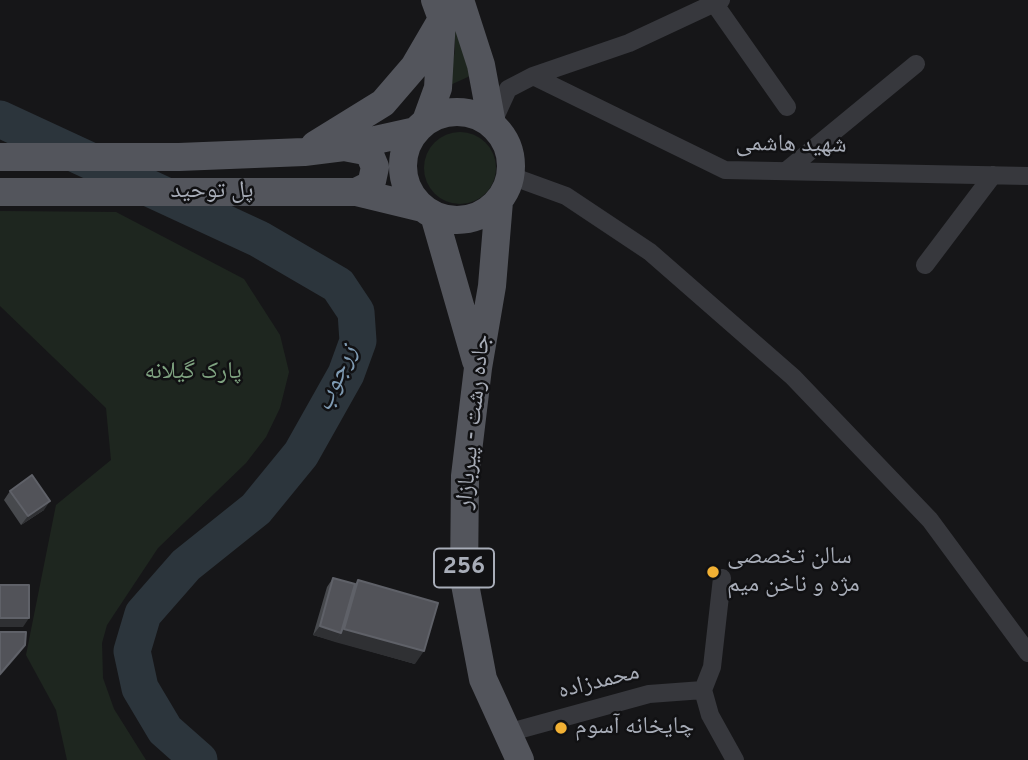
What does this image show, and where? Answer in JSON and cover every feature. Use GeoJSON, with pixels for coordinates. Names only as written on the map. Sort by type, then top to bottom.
{"type":"FeatureCollection","features":[{"type":"Feature","properties":{"kind":"main road"},"geometry":{"type":"LineString","coordinates":[[446,6],[481,65],[492,124]]}},
{"type":"Feature","properties":{"kind":"main road"},"geometry":{"type":"LineString","coordinates":[[446,6],[438,88],[421,126],[408,143],[403,171],[406,185],[413,197],[428,212],[448,220],[476,217],[489,211],[499,201]]}},
{"type":"Feature","properties":{"kind":"main road"},"geometry":{"type":"LineString","coordinates":[[304,152],[383,103],[414,67],[446,6]]}},
{"type":"Feature","properties":{"kind":"main road"},"geometry":{"type":"LineString","coordinates":[[421,126],[453,112],[480,117],[492,124],[509,148],[511,176]]}},
{"type":"Feature","properties":{"kind":"main road","name":"پل توحید"},"geometry":{"type":"LineString","coordinates":[[2,157],[158,157],[304,152],[344,147],[421,126]]}},
{"type":"Feature","properties":{"kind":"main road"},"geometry":{"type":"LineString","coordinates":[[344,147],[365,151],[370,155],[375,167],[375,174],[368,186],[356,192]]}},
{"type":"Feature","properties":{"kind":"main road","name":"256"},"geometry":{"type":"LineString","coordinates":[[499,201],[511,176]]}},
{"type":"Feature","properties":{"kind":"main road","name":"پل توحید"},"geometry":{"type":"LineString","coordinates":[[0,191],[356,192],[428,212]]}},
{"type":"Feature","properties":{"kind":"main road","name":"جاده رشت - پیربازار"},"geometry":{"type":"LineString","coordinates":[[499,201],[492,286],[478,368],[465,476],[464,579],[484,680],[520,760]]}},
{"type":"Feature","properties":{"kind":"main road"},"geometry":{"type":"LineString","coordinates":[[428,212],[478,368]]}},
{"type":"Feature","properties":{"kind":"street"},"geometry":{"type":"LineString","coordinates":[[492,124],[508,89],[533,76],[629,43],[717,2],[787,107]]}},
{"type":"Feature","properties":{"kind":"street"},"geometry":{"type":"LineString","coordinates":[[786,171],[916,65]]}},
{"type":"Feature","properties":{"kind":"street","name":"شهید هاشمی"},"geometry":{"type":"LineString","coordinates":[[533,76],[725,170],[1028,176]]}},
{"type":"Feature","properties":{"kind":"street"},"geometry":{"type":"LineString","coordinates":[[925,265],[993,175]]}},
{"type":"Feature","properties":{"kind":"street"},"geometry":{"type":"LineString","coordinates":[[511,176],[566,196],[650,252],[793,377],[930,520],[1028,653]]}},
{"type":"Feature","properties":{"kind":"street"},"geometry":{"type":"LineString","coordinates":[[722,578],[712,667],[703,690],[710,715],[735,760]]}},
{"type":"Feature","properties":{"kind":"street","name":"محمدزاده"},"geometry":{"type":"LineString","coordinates":[[508,733],[649,694],[703,690]]}},
{"type":"Feature","properties":{"kind":"green space"},"geometry":{"type":"Polygon","coordinates":[[[455,8],[470,76],[448,86],[455,51],[455,8]]]}},
{"type":"Feature","properties":{"kind":"green space"},"geometry":{"type":"Polygon","coordinates":[[[460,132],[480,138],[490,148],[496,168],[490,188],[480,198],[460,204],[440,198],[430,188],[424,168],[430,148],[440,138],[460,132]]]}},
{"type":"Feature","properties":{"kind":"green space","name":"پارک گیلانه"},"geometry":{"type":"Polygon","coordinates":[[[0,211],[116,212],[244,279],[280,335],[289,372],[280,408],[266,437],[246,463],[158,548],[107,625],[102,643],[103,678],[114,709],[146,760],[67,760],[56,710],[26,655],[56,505],[111,460],[106,408],[0,306],[0,211]]]}},
{"type":"Feature","properties":{"kind":"building"},"geometry":{"type":"Polygon","coordinates":[[[32,475],[50,501],[28,516],[10,491],[32,475]]]}},
{"type":"Feature","properties":{"kind":"building"},"geometry":{"type":"Polygon","coordinates":[[[333,578],[355,584],[341,633],[320,626],[333,578]]]}},
{"type":"Feature","properties":{"kind":"building"},"geometry":{"type":"Polygon","coordinates":[[[358,580],[438,603],[424,651],[344,629],[358,580]]]}},
{"type":"Feature","properties":{"kind":"building"},"geometry":{"type":"Polygon","coordinates":[[[0,585],[29,585],[29,618],[0,618],[0,585]]]}},
{"type":"Feature","properties":{"kind":"building"},"geometry":{"type":"Polygon","coordinates":[[[0,632],[26,632],[25,645],[0,674],[0,632]]]}},
{"type":"Feature","properties":{"kind":"waterway","name":"زرجوب"},"geometry":{"type":"LineString","coordinates":[[0,119],[259,239],[338,285],[356,312],[358,341],[346,374],[301,454],[256,509],[186,565],[143,614],[132,651],[140,688],[165,730],[199,760]]}},
{"type":"Feature","properties":{"kind":"place","name":"سالن تخصصی مژه و ناخن میم"},"geometry":{"type":"Point","coordinates":[713,572]}},
{"type":"Feature","properties":{"kind":"place","name":"چایخانه آسوم"},"geometry":{"type":"Point","coordinates":[561,728]}}]}
